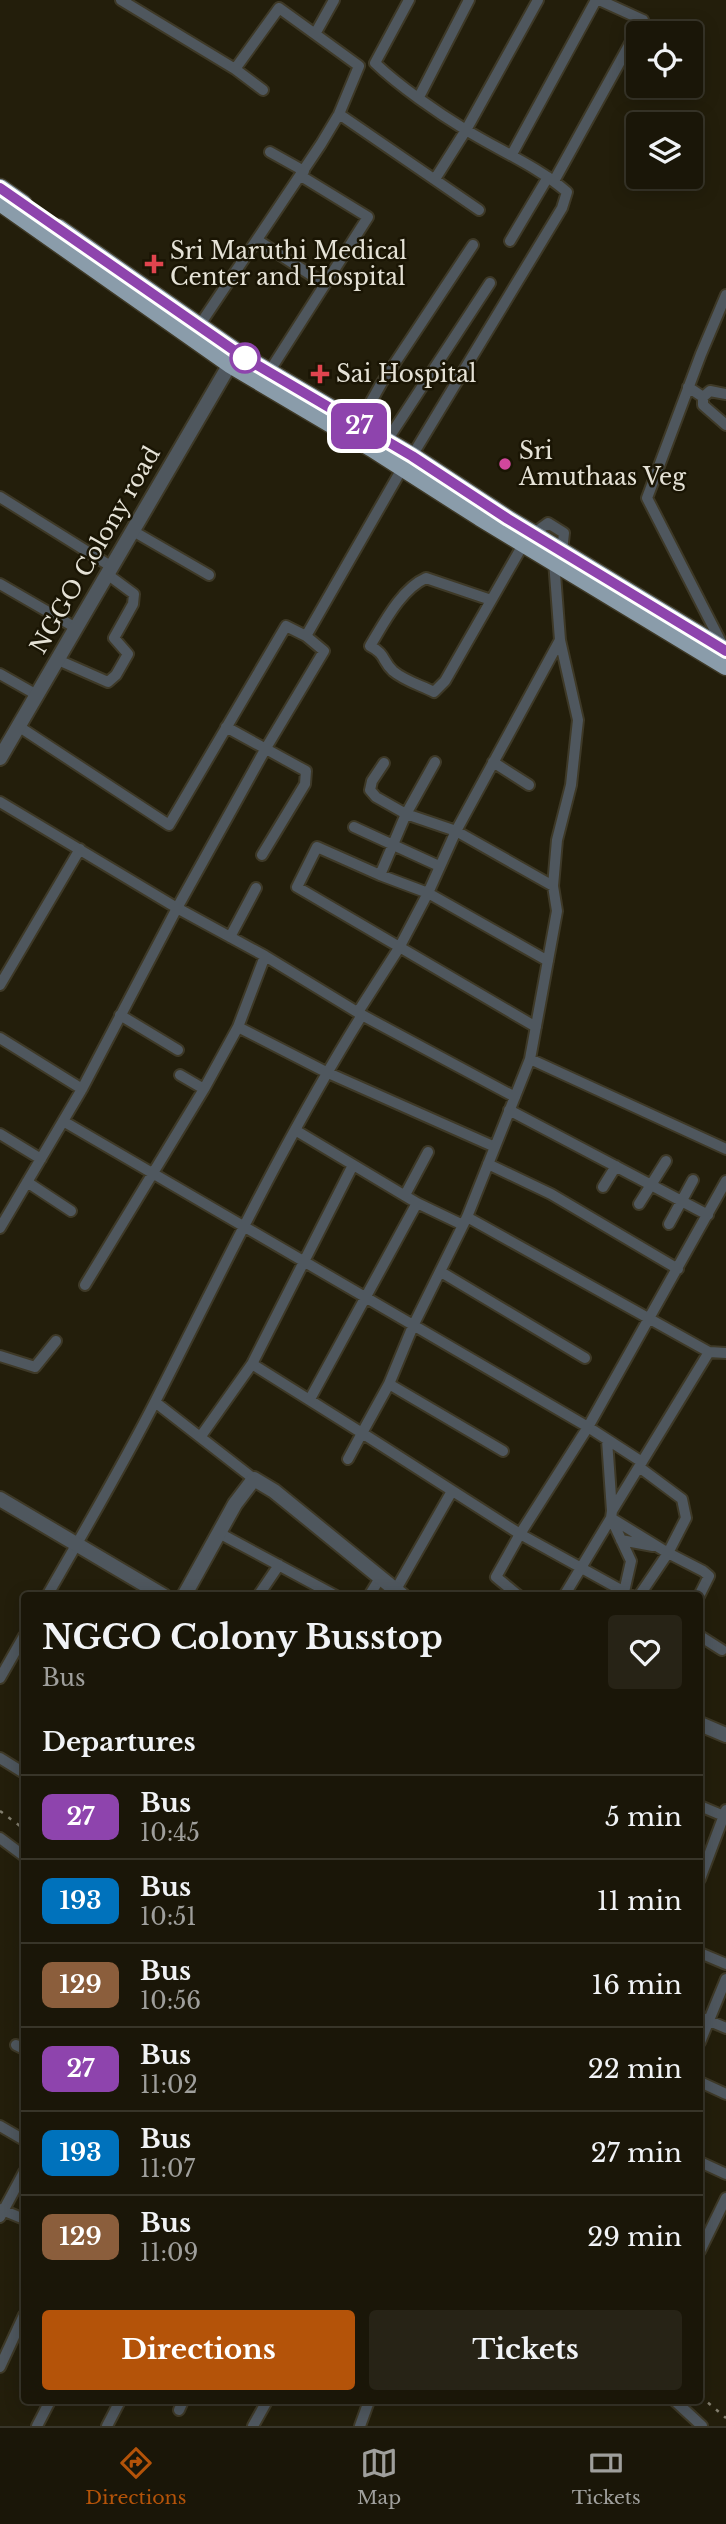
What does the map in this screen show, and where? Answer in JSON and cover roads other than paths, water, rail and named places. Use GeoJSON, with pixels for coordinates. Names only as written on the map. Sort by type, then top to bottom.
{"type":"FeatureCollection","features":[{"type":"Feature","properties":{"kind":"highway"},"geometry":{"type":"LineString","coordinates":[[0,188],[199,326],[233,358],[269,372],[358,425],[386,442],[407,462]]}},
{"type":"Feature","properties":{"kind":"highway"},"geometry":{"type":"LineString","coordinates":[[0,202],[233,358],[706,646],[726,666]]}},
{"type":"Feature","properties":{"kind":"highway"},"geometry":{"type":"LineString","coordinates":[[706,646],[726,650]]}},
{"type":"Feature","properties":{"kind":"street"},"geometry":{"type":"LineString","coordinates":[[121,0],[234,69],[263,90]]}},
{"type":"Feature","properties":{"kind":"street"},"geometry":{"type":"LineString","coordinates":[[316,34],[334,0]]}},
{"type":"Feature","properties":{"kind":"street"},"geometry":{"type":"LineString","coordinates":[[306,636],[407,462],[562,208],[567,192],[512,154],[466,130],[375,63],[409,0]]}},
{"type":"Feature","properties":{"kind":"street"},"geometry":{"type":"LineString","coordinates":[[419,97],[469,0]]}},
{"type":"Feature","properties":{"kind":"street"},"geometry":{"type":"LineString","coordinates":[[435,179],[466,130],[538,0]]}},
{"type":"Feature","properties":{"kind":"street"},"geometry":{"type":"LineString","coordinates":[[510,241],[551,179],[643,20],[598,0],[512,154]]}},
{"type":"Feature","properties":{"kind":"street"},"geometry":{"type":"LineString","coordinates":[[199,326],[302,174],[339,114],[359,66],[279,8],[234,69]]}},
{"type":"Feature","properties":{"kind":"street"},"geometry":{"type":"LineString","coordinates":[[339,114],[479,210]]}},
{"type":"Feature","properties":{"kind":"street"},"geometry":{"type":"LineString","coordinates":[[269,372],[368,217],[270,152]]}},
{"type":"Feature","properties":{"kind":"street"},"geometry":{"type":"LineString","coordinates":[[257,240],[325,284]]}},
{"type":"Feature","properties":{"kind":"street"},"geometry":{"type":"LineString","coordinates":[[358,425],[381,384],[473,246]]}},
{"type":"Feature","properties":{"kind":"street"},"geometry":{"type":"LineString","coordinates":[[386,442],[490,283]]}},
{"type":"Feature","properties":{"kind":"street"},"geometry":{"type":"LineString","coordinates":[[726,295],[647,498],[726,650]]}},
{"type":"Feature","properties":{"kind":"street","name":"NGGO Colony road"},"geometry":{"type":"LineString","coordinates":[[0,758],[233,358]]}},
{"type":"Feature","properties":{"kind":"street"},"geometry":{"type":"LineString","coordinates":[[688,387],[703,397]]}},
{"type":"Feature","properties":{"kind":"street"},"geometry":{"type":"LineString","coordinates":[[726,394],[710,391],[703,397],[703,405],[726,425]]}},
{"type":"Feature","properties":{"kind":"street"},"geometry":{"type":"LineString","coordinates":[[0,497],[110,570],[134,594],[133,604],[114,638],[128,654],[116,676],[108,682],[58,660]]}},
{"type":"Feature","properties":{"kind":"street"},"geometry":{"type":"LineString","coordinates":[[348,1459],[389,1384],[413,1326],[465,1221],[530,1059],[557,911],[553,886],[557,840],[571,785],[578,720],[560,640],[558,556],[564,533],[548,523],[528,539],[444,681],[434,692],[406,681],[394,672],[380,652],[370,646],[415,582],[426,578],[491,600]]}},
{"type":"Feature","properties":{"kind":"street"},"geometry":{"type":"LineString","coordinates":[[133,531],[209,575]]}},
{"type":"Feature","properties":{"kind":"street"},"geometry":{"type":"LineString","coordinates":[[0,584],[76,628]]}},
{"type":"Feature","properties":{"kind":"street"},"geometry":{"type":"LineString","coordinates":[[0,1228],[82,1089],[177,908],[266,748],[324,651],[306,636],[286,626],[169,825],[18,726]]}},
{"type":"Feature","properties":{"kind":"street"},"geometry":{"type":"LineString","coordinates":[[49,1592],[155,1402],[242,1225],[326,1072],[399,948],[456,831],[560,640]]}},
{"type":"Feature","properties":{"kind":"street"},"geometry":{"type":"LineString","coordinates":[[0,674],[37,695]]}},
{"type":"Feature","properties":{"kind":"street"},"geometry":{"type":"LineString","coordinates":[[226,727],[306,771],[305,784],[262,855]]}},
{"type":"Feature","properties":{"kind":"street"},"geometry":{"type":"LineString","coordinates":[[380,875],[391,844],[435,762]]}},
{"type":"Feature","properties":{"kind":"street"},"geometry":{"type":"LineString","coordinates":[[493,762],[528,785]]}},
{"type":"Feature","properties":{"kind":"street"},"geometry":{"type":"LineString","coordinates":[[384,763],[372,781],[370,790],[376,797],[406,814],[456,831],[553,886]]}},
{"type":"Feature","properties":{"kind":"street"},"geometry":{"type":"LineString","coordinates":[[0,802],[360,1014],[515,1097]]}},
{"type":"Feature","properties":{"kind":"street"},"geometry":{"type":"LineString","coordinates":[[354,827],[439,866]]}},
{"type":"Feature","properties":{"kind":"street"},"geometry":{"type":"LineString","coordinates":[[536,1027],[297,887],[317,847],[380,875],[428,892],[548,961]]}},
{"type":"Feature","properties":{"kind":"street"},"geometry":{"type":"LineString","coordinates":[[0,985],[80,849]]}},
{"type":"Feature","properties":{"kind":"street"},"geometry":{"type":"LineString","coordinates":[[230,937],[257,888]]}},
{"type":"Feature","properties":{"kind":"street"},"geometry":{"type":"LineString","coordinates":[[85,1285],[204,1089],[238,1027],[265,956]]}},
{"type":"Feature","properties":{"kind":"street"},"geometry":{"type":"LineString","coordinates":[[120,1015],[178,1050]]}},
{"type":"Feature","properties":{"kind":"street"},"geometry":{"type":"LineString","coordinates":[[238,1027],[326,1072],[495,1147]]}},
{"type":"Feature","properties":{"kind":"street"},"geometry":{"type":"LineString","coordinates":[[0,1038],[82,1089]]}},
{"type":"Feature","properties":{"kind":"street"},"geometry":{"type":"LineString","coordinates":[[530,1059],[726,1149]]}},
{"type":"Feature","properties":{"kind":"street"},"geometry":{"type":"LineString","coordinates":[[180,1075],[204,1089]]}},
{"type":"Feature","properties":{"kind":"street"},"geometry":{"type":"LineString","coordinates":[[509,1110],[708,1215]]}},
{"type":"Feature","properties":{"kind":"street"},"geometry":{"type":"LineString","coordinates":[[63,1121],[588,1427],[641,1465],[682,1499],[686,1518],[664,1550],[641,1592]]}},
{"type":"Feature","properties":{"kind":"street"},"geometry":{"type":"LineString","coordinates":[[295,1130],[417,1203],[465,1221],[709,1352],[726,1353]]}},
{"type":"Feature","properties":{"kind":"street"},"geometry":{"type":"LineString","coordinates":[[0,1134],[41,1159]]}},
{"type":"Feature","properties":{"kind":"street"},"geometry":{"type":"LineString","coordinates":[[405,1195],[428,1152]]}},
{"type":"Feature","properties":{"kind":"street"},"geometry":{"type":"LineString","coordinates":[[639,1204],[666,1161]]}},
{"type":"Feature","properties":{"kind":"street"},"geometry":{"type":"LineString","coordinates":[[488,1164],[551,1194],[678,1269]]}},
{"type":"Feature","properties":{"kind":"street"},"geometry":{"type":"LineString","coordinates":[[201,1436],[252,1364],[353,1165]]}},
{"type":"Feature","properties":{"kind":"street"},"geometry":{"type":"LineString","coordinates":[[603,1187],[616,1167]]}},
{"type":"Feature","properties":{"kind":"street"},"geometry":{"type":"LineString","coordinates":[[669,1224],[693,1180]]}},
{"type":"Feature","properties":{"kind":"street"},"geometry":{"type":"LineString","coordinates":[[514,1592],[496,1577],[588,1427],[726,1181]]}},
{"type":"Feature","properties":{"kind":"street"},"geometry":{"type":"LineString","coordinates":[[27,1182],[71,1211]]}},
{"type":"Feature","properties":{"kind":"street"},"geometry":{"type":"LineString","coordinates":[[310,1399],[417,1203]]}},
{"type":"Feature","properties":{"kind":"street"},"geometry":{"type":"LineString","coordinates":[[441,1272],[585,1358]]}},
{"type":"Feature","properties":{"kind":"street"},"geometry":{"type":"LineString","coordinates":[[0,1356],[35,1367],[56,1341]]}},
{"type":"Feature","properties":{"kind":"street"},"geometry":{"type":"LineString","coordinates":[[567,1592],[709,1352]]}},
{"type":"Feature","properties":{"kind":"street"},"geometry":{"type":"LineString","coordinates":[[252,1364],[520,1534],[625,1592]]}},
{"type":"Feature","properties":{"kind":"street"},"geometry":{"type":"LineString","coordinates":[[389,1384],[503,1451]]}},
{"type":"Feature","properties":{"kind":"street"},"geometry":{"type":"LineString","coordinates":[[155,1402],[254,1479],[274,1491],[398,1592]]}},
{"type":"Feature","properties":{"kind":"street"},"geometry":{"type":"LineString","coordinates":[[607,1440],[612,1514],[631,1561],[628,1592]]}},
{"type":"Feature","properties":{"kind":"street"},"geometry":{"type":"LineString","coordinates":[[186,1592],[235,1504],[254,1479]]}},
{"type":"Feature","properties":{"kind":"street"},"geometry":{"type":"LineString","coordinates":[[400,1592],[452,1491]]}},
{"type":"Feature","properties":{"kind":"street"},"geometry":{"type":"LineString","coordinates":[[0,1499],[157,1592]]}},
{"type":"Feature","properties":{"kind":"street"},"geometry":{"type":"LineString","coordinates":[[612,1514],[664,1550],[704,1571],[709,1576],[701,1592]]}},
{"type":"Feature","properties":{"kind":"street"},"geometry":{"type":"LineString","coordinates":[[219,1533],[329,1592]]}},
{"type":"Feature","properties":{"kind":"street"},"geometry":{"type":"LineString","coordinates":[[621,1540],[664,1550]]}},
{"type":"Feature","properties":{"kind":"street"},"geometry":{"type":"LineString","coordinates":[[261,1592],[279,1565]]}},
{"type":"Feature","properties":{"kind":"street"},"geometry":{"type":"LineString","coordinates":[[371,1592],[380,1578]]}},
{"type":"Feature","properties":{"kind":"street"},"geometry":{"type":"LineString","coordinates":[[703,1638],[722,1650]]}},
{"type":"Feature","properties":{"kind":"street"},"geometry":{"type":"LineString","coordinates":[[0,1678],[21,1641]]}},
{"type":"Feature","properties":{"kind":"street"},"geometry":{"type":"LineString","coordinates":[[703,1725],[726,1735]]}},
{"type":"Feature","properties":{"kind":"street"},"geometry":{"type":"LineString","coordinates":[[0,1758],[21,1771]]}},
{"type":"Feature","properties":{"kind":"street"},"geometry":{"type":"LineString","coordinates":[[703,1807],[725,1814],[703,1871]]}},
{"type":"Feature","properties":{"kind":"street"},"geometry":{"type":"LineString","coordinates":[[0,1838],[21,1854]]}},
{"type":"Feature","properties":{"kind":"street"},"geometry":{"type":"LineString","coordinates":[[703,1954],[726,1964]]}},
{"type":"Feature","properties":{"kind":"street"},"geometry":{"type":"LineString","coordinates":[[726,1979],[705,2019],[726,2028]]}},
{"type":"Feature","properties":{"kind":"street"},"geometry":{"type":"LineString","coordinates":[[703,2083],[726,2094]]}},
{"type":"Feature","properties":{"kind":"street"},"geometry":{"type":"LineString","coordinates":[[0,2126],[21,2138]]}},
{"type":"Feature","properties":{"kind":"street"},"geometry":{"type":"LineString","coordinates":[[703,2163],[726,2174]]}},
{"type":"Feature","properties":{"kind":"street"},"geometry":{"type":"LineString","coordinates":[[21,2177],[1,2212],[21,2218]]}},
{"type":"Feature","properties":{"kind":"street"},"geometry":{"type":"LineString","coordinates":[[703,2246],[725,2206]]}},
{"type":"Feature","properties":{"kind":"street"},"geometry":{"type":"LineString","coordinates":[[0,2367],[21,2322]]}},
{"type":"Feature","properties":{"kind":"street"},"geometry":{"type":"LineString","coordinates":[[37,2426],[48,2404]]}},
{"type":"Feature","properties":{"kind":"street"},"geometry":{"type":"LineString","coordinates":[[107,2426],[118,2404]]}},
{"type":"Feature","properties":{"kind":"street"},"geometry":{"type":"LineString","coordinates":[[253,2426],[265,2404]]}},
{"type":"Feature","properties":{"kind":"street"},"geometry":{"type":"LineString","coordinates":[[360,2426],[368,2404]]}},
{"type":"Feature","properties":{"kind":"street"},"geometry":{"type":"LineString","coordinates":[[677,2404],[702,2426]]}},
{"type":"Feature","properties":{"kind":"railway"},"geometry":{"type":"LineString","coordinates":[[0,1811],[21,1827]]}},
{"type":"Feature","properties":{"kind":"railway"},"geometry":{"type":"LineString","coordinates":[[703,2399],[726,2418]]}},
{"type":"Feature","properties":{"kind":"place","name":"Sri Maruthi Medical Center and Hospital"},"geometry":{"type":"Point","coordinates":[154,264]}},
{"type":"Feature","properties":{"kind":"place","name":"Sai Hospital"},"geometry":{"type":"Point","coordinates":[320,374]}},
{"type":"Feature","properties":{"kind":"place","name":"Sri Amuthaas Veg"},"geometry":{"type":"Point","coordinates":[505,464]}}]}
